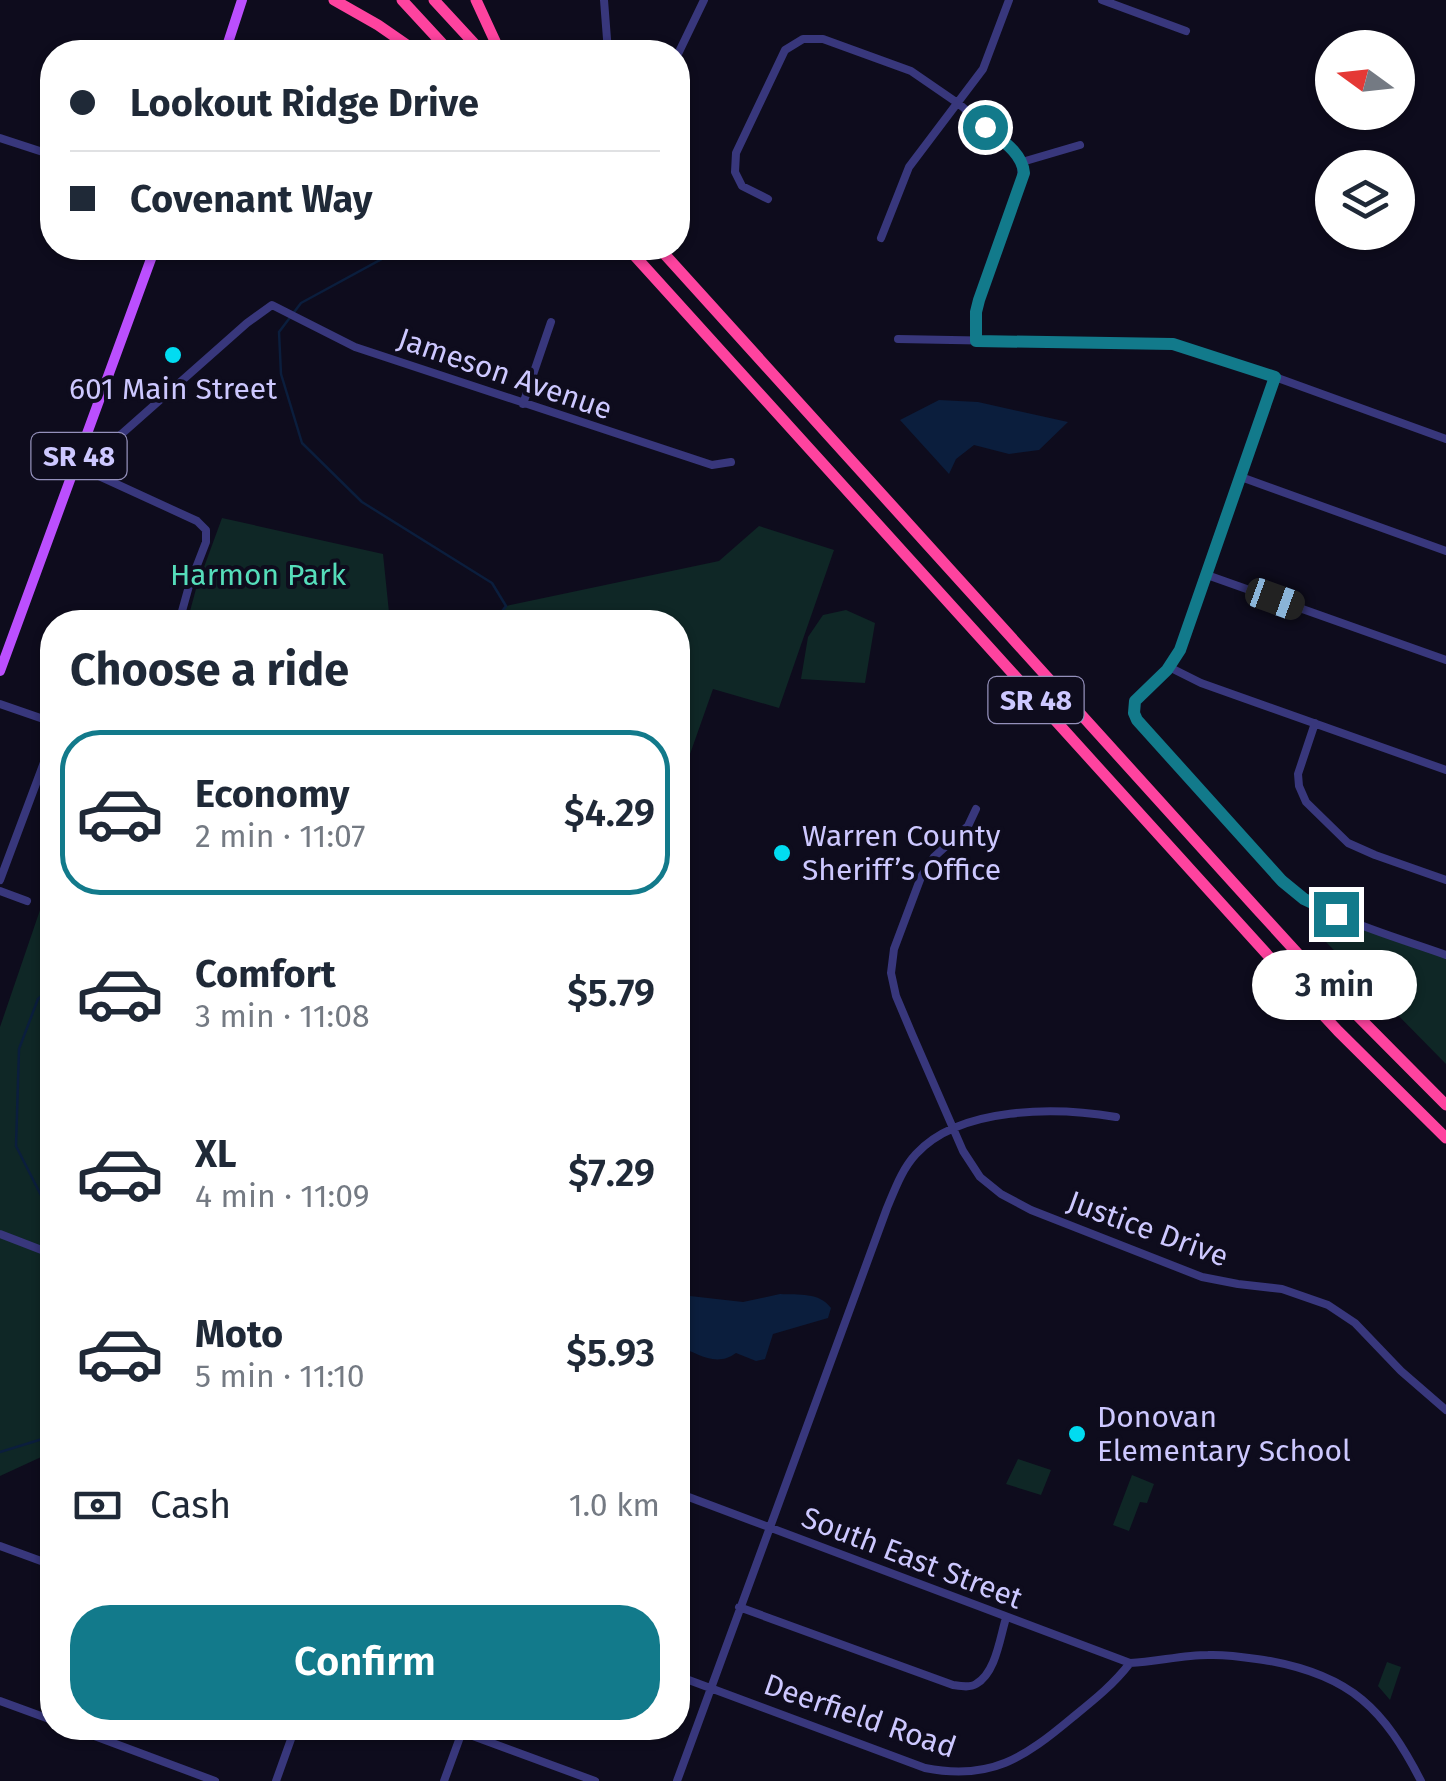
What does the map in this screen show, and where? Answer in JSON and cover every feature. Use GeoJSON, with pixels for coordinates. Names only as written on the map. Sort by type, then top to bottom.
{"type":"FeatureCollection","features":[{"type":"Feature","properties":{"kind":"highway"},"geometry":{"type":"LineString","coordinates":[[334,0],[400,40]]}},
{"type":"Feature","properties":{"kind":"highway"},"geometry":{"type":"LineString","coordinates":[[402,0],[439,40]]}},
{"type":"Feature","properties":{"kind":"highway"},"geometry":{"type":"LineString","coordinates":[[434,0],[471,40]]}},
{"type":"Feature","properties":{"kind":"highway"},"geometry":{"type":"LineString","coordinates":[[476,0],[494,40]]}},
{"type":"Feature","properties":{"kind":"highway","name":"SR 48"},"geometry":{"type":"LineString","coordinates":[[637,260],[1274,962],[1446,1138]]}},
{"type":"Feature","properties":{"kind":"highway","name":"SR 48"},"geometry":{"type":"LineString","coordinates":[[670,260],[1257,909],[1446,1105]]}},
{"type":"Feature","properties":{"kind":"main road"},"geometry":{"type":"LineString","coordinates":[[229,40],[242,0]]}},
{"type":"Feature","properties":{"kind":"main road","name":"SR 48"},"geometry":{"type":"LineString","coordinates":[[0,671],[152,260]]}},
{"type":"Feature","properties":{"kind":"street"},"geometry":{"type":"LineString","coordinates":[[604,0],[607,40]]}},
{"type":"Feature","properties":{"kind":"street"},"geometry":{"type":"LineString","coordinates":[[685,40],[704,0]]}},
{"type":"Feature","properties":{"kind":"street"},"geometry":{"type":"LineString","coordinates":[[882,238],[909,167],[986,62],[1009,0]]}},
{"type":"Feature","properties":{"kind":"street"},"geometry":{"type":"LineString","coordinates":[[1102,0],[1186,31]]}},
{"type":"Feature","properties":{"kind":"street"},"geometry":{"type":"LineString","coordinates":[[1134,12],[1138,0]]}},
{"type":"Feature","properties":{"kind":"street"},"geometry":{"type":"LineString","coordinates":[[768,199],[742,186],[735,172],[736,152],[785,50],[803,39],[823,39],[911,71],[958,104],[1022,162],[1021,184],[979,300],[976,341]]}},
{"type":"Feature","properties":{"kind":"street"},"geometry":{"type":"LineString","coordinates":[[0,138],[40,151]]}},
{"type":"Feature","properties":{"kind":"street"},"geometry":{"type":"LineString","coordinates":[[1022,162],[1080,144]]}},
{"type":"Feature","properties":{"kind":"street","name":"Jameson Avenue"},"geometry":{"type":"LineString","coordinates":[[95,472],[108,446],[272,304],[345,342],[523,404],[712,465],[731,462]]}},
{"type":"Feature","properties":{"kind":"street"},"geometry":{"type":"LineString","coordinates":[[523,404],[551,322]]}},
{"type":"Feature","properties":{"kind":"street"},"geometry":{"type":"LineString","coordinates":[[898,339],[1173,344],[1446,439]]}},
{"type":"Feature","properties":{"kind":"street"},"geometry":{"type":"LineString","coordinates":[[1275,377],[1180,650],[1133,707],[1137,720],[1290,889],[1317,906],[1446,955]]}},
{"type":"Feature","properties":{"kind":"street"},"geometry":{"type":"LineString","coordinates":[[75,465],[198,521],[206,530],[206,542],[182,610]]}},
{"type":"Feature","properties":{"kind":"street"},"geometry":{"type":"LineString","coordinates":[[1242,477],[1446,551]]}},
{"type":"Feature","properties":{"kind":"street"},"geometry":{"type":"LineString","coordinates":[[1206,574],[1446,660]]}},
{"type":"Feature","properties":{"kind":"street"},"geometry":{"type":"LineString","coordinates":[[1169,667],[1200,683],[1446,770]]}},
{"type":"Feature","properties":{"kind":"street"},"geometry":{"type":"LineString","coordinates":[[0,704],[40,718]]}},
{"type":"Feature","properties":{"kind":"street"},"geometry":{"type":"LineString","coordinates":[[1314,723],[1298,774],[1306,802],[1339,836],[1359,848],[1446,880]]}},
{"type":"Feature","properties":{"kind":"street"},"geometry":{"type":"LineString","coordinates":[[0,880],[40,773]]}},
{"type":"Feature","properties":{"kind":"street","name":"Justice Drive"},"geometry":{"type":"LineString","coordinates":[[976,809],[968,826],[926,867],[904,921],[891,973],[896,996],[963,1151],[980,1177],[1000,1194],[1032,1210],[1202,1277],[1282,1289],[1328,1306],[1355,1323],[1400,1372],[1446,1410]]}},
{"type":"Feature","properties":{"kind":"street"},"geometry":{"type":"LineString","coordinates":[[0,891],[27,901]]}},
{"type":"Feature","properties":{"kind":"street"},"geometry":{"type":"LineString","coordinates":[[677,1781],[898,1180],[907,1165],[923,1147],[953,1128],[982,1119],[1068,1112],[1116,1117]]}},
{"type":"Feature","properties":{"kind":"street"},"geometry":{"type":"LineString","coordinates":[[0,1234],[40,1249]]}},
{"type":"Feature","properties":{"kind":"street","name":"South East Street"},"geometry":{"type":"LineString","coordinates":[[690,1498],[1130,1663]]}},
{"type":"Feature","properties":{"kind":"street"},"geometry":{"type":"LineString","coordinates":[[0,1546],[40,1561]]}},
{"type":"Feature","properties":{"kind":"street"},"geometry":{"type":"LineString","coordinates":[[740,1607],[952,1686],[973,1686],[990,1670],[1006,1618]]}},
{"type":"Feature","properties":{"kind":"street"},"geometry":{"type":"LineString","coordinates":[[1130,1663],[1228,1655],[1292,1665],[1325,1676],[1361,1698],[1386,1723],[1421,1781]]}},
{"type":"Feature","properties":{"kind":"street","name":"Deerfield Road"},"geometry":{"type":"LineString","coordinates":[[690,1680],[924,1768],[964,1774],[1004,1766],[1034,1749],[1110,1687],[1130,1663]]}},
{"type":"Feature","properties":{"kind":"street"},"geometry":{"type":"LineString","coordinates":[[0,1701],[40,1716]]}},
{"type":"Feature","properties":{"kind":"street"},"geometry":{"type":"LineString","coordinates":[[105,1740],[215,1781]]}},
{"type":"Feature","properties":{"kind":"street"},"geometry":{"type":"LineString","coordinates":[[276,1781],[291,1740]]}},
{"type":"Feature","properties":{"kind":"street"},"geometry":{"type":"LineString","coordinates":[[444,1781],[459,1740]]}},
{"type":"Feature","properties":{"kind":"street"},"geometry":{"type":"LineString","coordinates":[[489,1740],[594,1781]]}},
{"type":"Feature","properties":{"kind":"green space","name":"Harmon Park"},"geometry":{"type":"Polygon","coordinates":[[[222,518],[383,554],[389,610],[190,610],[222,518]]]}},
{"type":"Feature","properties":{"kind":"green space"},"geometry":{"type":"Polygon","coordinates":[[[759,526],[834,550],[779,708],[713,689],[690,754],[690,610],[503,610],[506,606],[719,561],[759,526]]]}},
{"type":"Feature","properties":{"kind":"green space"},"geometry":{"type":"Polygon","coordinates":[[[846,610],[875,623],[865,683],[801,679],[808,637],[823,615],[846,610]]]}},
{"type":"Feature","properties":{"kind":"green space"},"geometry":{"type":"Polygon","coordinates":[[[40,910],[40,1458],[0,1476],[0,1027],[40,910]]]}},
{"type":"Feature","properties":{"kind":"green space"},"geometry":{"type":"Polygon","coordinates":[[[1336,914],[1446,955],[1446,1064],[1325,941],[1336,914]]]}},
{"type":"Feature","properties":{"kind":"green space"},"geometry":{"type":"Polygon","coordinates":[[[1018,1459],[1051,1470],[1041,1495],[1006,1484],[1018,1459]]]}},
{"type":"Feature","properties":{"kind":"green space"},"geometry":{"type":"Polygon","coordinates":[[[1132,1475],[1154,1484],[1147,1503],[1140,1502],[1129,1531],[1113,1525],[1132,1475]]]}},
{"type":"Feature","properties":{"kind":"green space"},"geometry":{"type":"Polygon","coordinates":[[[1387,1662],[1401,1667],[1390,1700],[1378,1686],[1387,1662]]]}},
{"type":"Feature","properties":{"kind":"water"},"geometry":{"type":"Polygon","coordinates":[[[939,400],[978,402],[1068,422],[1039,450],[1009,454],[974,445],[956,459],[949,474],[900,420],[939,400]]]}},
{"type":"Feature","properties":{"kind":"water"},"geometry":{"type":"Polygon","coordinates":[[[780,1294],[808,1295],[831,1308],[828,1318],[773,1334],[765,1359],[756,1361],[736,1353],[714,1359],[690,1351],[690,1296],[743,1302],[780,1294]]]}},
{"type":"Feature","properties":{"kind":"waterway"},"geometry":{"type":"LineString","coordinates":[[380,260],[301,303],[279,332],[281,374],[302,443],[362,502],[492,583],[506,606],[503,610]]}},
{"type":"Feature","properties":{"kind":"waterway"},"geometry":{"type":"LineString","coordinates":[[40,997],[19,1049],[16,1146],[40,1193]]}},
{"type":"Feature","properties":{"kind":"waterway"},"geometry":{"type":"LineString","coordinates":[[0,1452],[40,1440]]}},
{"type":"Feature","properties":{"kind":"place","name":"601 Main Street"},"geometry":{"type":"Point","coordinates":[173,355]}},
{"type":"Feature","properties":{"kind":"place","name":"Warren County Sheriff’s Office"},"geometry":{"type":"Point","coordinates":[782,853]}},
{"type":"Feature","properties":{"kind":"place","name":"Donovan Elementary School"},"geometry":{"type":"Point","coordinates":[1077,1434]}},
{"type":"Feature","properties":{"kind":"route"},"geometry":{"type":"LineString","coordinates":[[985,127],[1012,149],[1022,162],[1024,173],[979,300],[976,341],[1173,344],[1275,377],[1180,650],[1133,707],[1137,720],[1282,881],[1304,899],[1336,914]]}}]}
